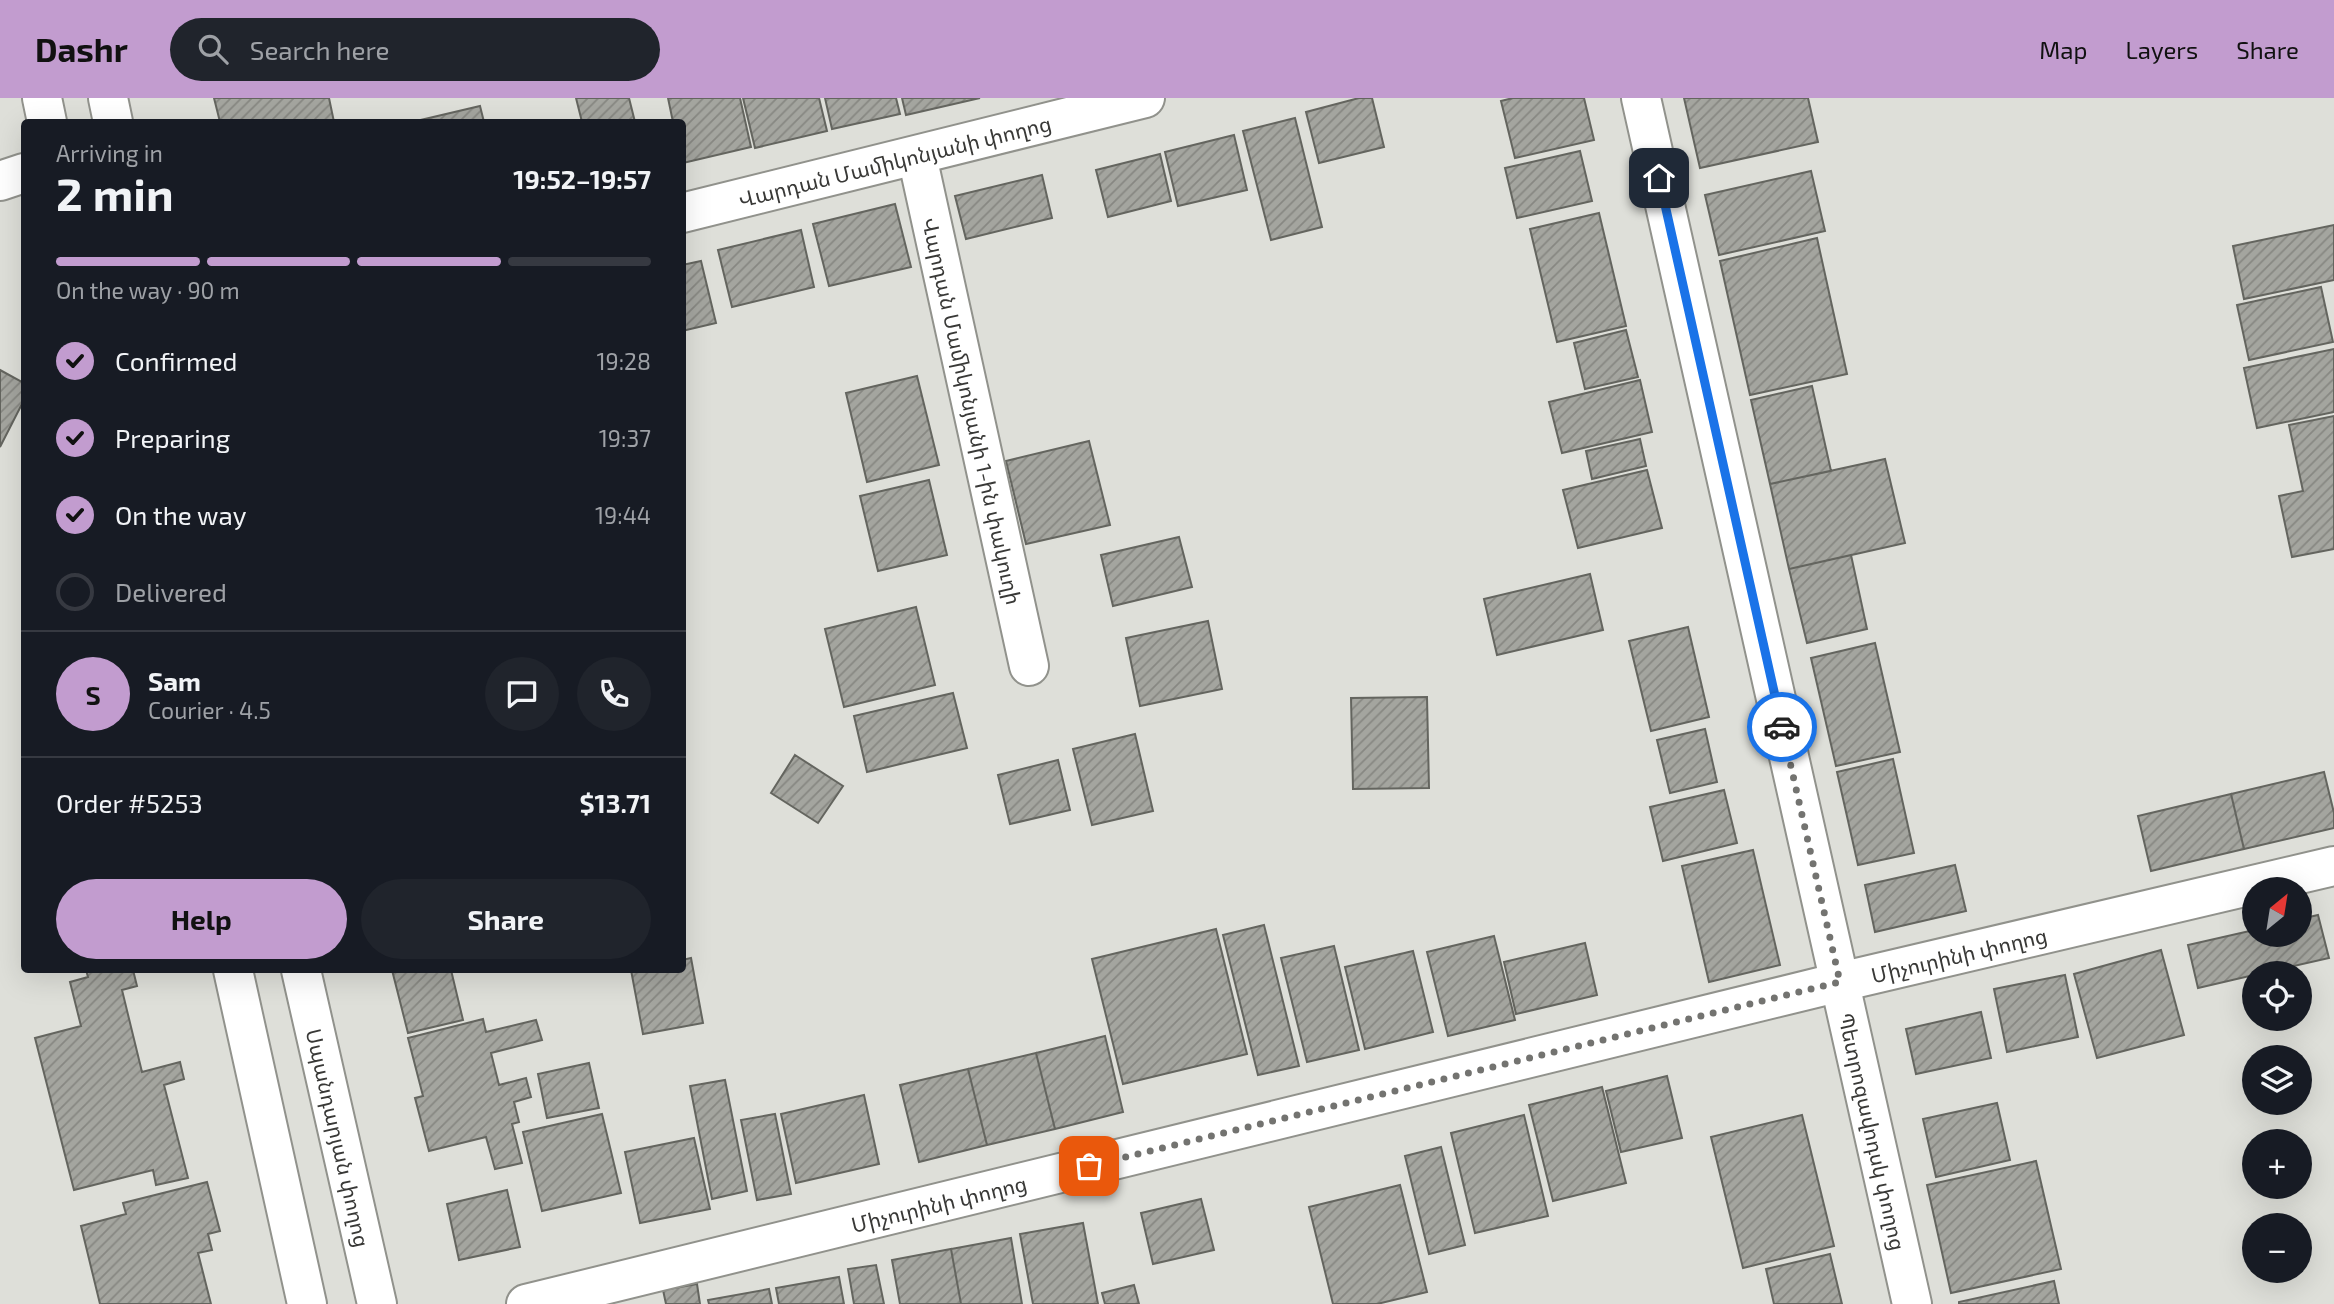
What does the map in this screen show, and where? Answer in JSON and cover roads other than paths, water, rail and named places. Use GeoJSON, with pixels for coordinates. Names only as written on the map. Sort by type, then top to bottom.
{"type":"FeatureCollection","features":[{"type":"Feature","properties":{"kind":"street"},"geometry":{"type":"LineString","coordinates":[[42,98],[46,119]]}},
{"type":"Feature","properties":{"kind":"street"},"geometry":{"type":"LineString","coordinates":[[108,98],[112,119]]}},
{"type":"Feature","properties":{"kind":"street","name":"Վարդան Մամիկոնյանի փողոց"},"geometry":{"type":"LineString","coordinates":[[686,212],[1145,98]]}},
{"type":"Feature","properties":{"kind":"street","name":"Պետրոզավոդսկ փողոց"},"geometry":{"type":"LineString","coordinates":[[1641,98],[1912,1304]]}},
{"type":"Feature","properties":{"kind":"street","name":"Վարդան Մամիկոնյանի 1-ին փակուղի"},"geometry":{"type":"LineString","coordinates":[[917,156],[1029,666]]}},
{"type":"Feature","properties":{"kind":"street"},"geometry":{"type":"LineString","coordinates":[[0,181],[21,174]]}},
{"type":"Feature","properties":{"kind":"street","name":"Միչուրինի փողոց"},"geometry":{"type":"LineString","coordinates":[[526,1304],[1840,982],[2334,866]]}},
{"type":"Feature","properties":{"kind":"street"},"geometry":{"type":"LineString","coordinates":[[234,973],[307,1304]]}},
{"type":"Feature","properties":{"kind":"street","name":"Սպանդարյան փողոց"},"geometry":{"type":"LineString","coordinates":[[302,973],[377,1304]]}}]}
